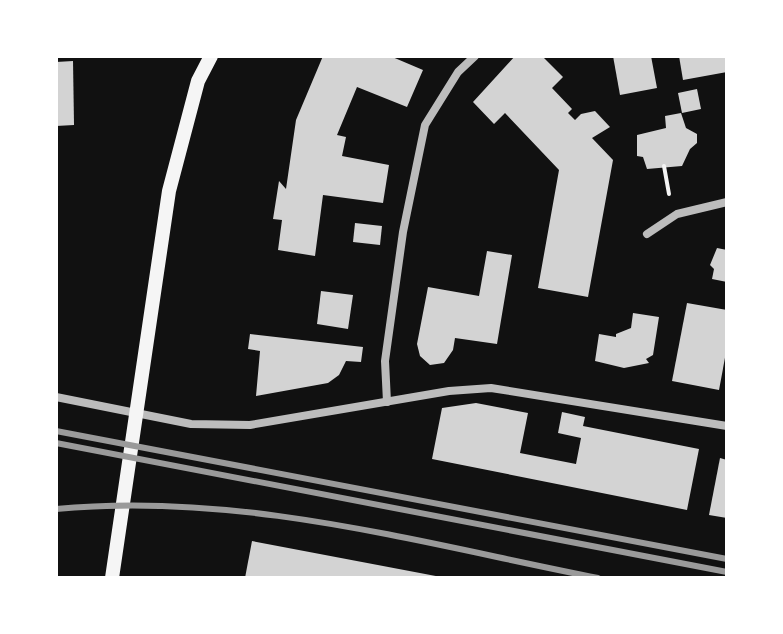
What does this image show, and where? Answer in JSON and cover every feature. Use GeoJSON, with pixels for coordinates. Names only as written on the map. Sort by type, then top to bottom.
{"type":"FeatureCollection","features":[{"type":"Feature","properties":{"kind":"main road"},"geometry":{"type":"LineString","coordinates":[[112,578],[169,191],[198,81],[211,56]]}},
{"type":"Feature","properties":{"kind":"street"},"geometry":{"type":"LineString","coordinates":[[387,402],[385,361],[403,232],[425,125],[458,72],[475,56]]}},
{"type":"Feature","properties":{"kind":"street"},"geometry":{"type":"LineString","coordinates":[[647,234],[677,214],[727,202]]}},
{"type":"Feature","properties":{"kind":"street"},"geometry":{"type":"LineString","coordinates":[[56,397],[191,424],[250,425],[491,388],[727,426]]}},
{"type":"Feature","properties":{"kind":"path"},"geometry":{"type":"LineString","coordinates":[[664,166],[669,194]]}},
{"type":"Feature","properties":{"kind":"building"},"geometry":{"type":"Polygon","coordinates":[[[323,56],[390,56],[423,70],[407,107],[357,87],[337,135],[346,137],[342,156],[389,165],[383,203],[323,195],[315,256],[278,250],[282,220],[273,219],[279,181],[286,189],[296,120],[323,56]]]}},
{"type":"Feature","properties":{"kind":"building"},"geometry":{"type":"Polygon","coordinates":[[[515,56],[542,56],[563,77],[552,88],[572,109],[568,113],[575,120],[581,114],[595,111],[610,127],[592,138],[613,160],[588,297],[538,288],[559,170],[505,113],[494,124],[473,102],[515,56]]]}},
{"type":"Feature","properties":{"kind":"building"},"geometry":{"type":"Polygon","coordinates":[[[613,56],[651,56],[657,88],[620,95],[613,56]]]}},
{"type":"Feature","properties":{"kind":"building"},"geometry":{"type":"Polygon","coordinates":[[[679,56],[727,56],[727,72],[683,80],[679,56]]]}},
{"type":"Feature","properties":{"kind":"building"},"geometry":{"type":"Polygon","coordinates":[[[73,61],[74,125],[56,126],[56,62],[73,61]]]}},
{"type":"Feature","properties":{"kind":"building"},"geometry":{"type":"Polygon","coordinates":[[[697,89],[701,109],[682,113],[678,93],[697,89]]]}},
{"type":"Feature","properties":{"kind":"building"},"geometry":{"type":"Polygon","coordinates":[[[681,113],[686,128],[697,134],[697,143],[690,149],[682,166],[647,169],[643,157],[637,156],[637,135],[666,128],[665,116],[681,113]]]}},
{"type":"Feature","properties":{"kind":"building"},"geometry":{"type":"Polygon","coordinates":[[[355,223],[382,226],[380,245],[353,242],[355,223]]]}},
{"type":"Feature","properties":{"kind":"building"},"geometry":{"type":"Polygon","coordinates":[[[717,248],[727,250],[727,282],[712,279],[714,269],[710,265],[717,248]]]}},
{"type":"Feature","properties":{"kind":"building"},"geometry":{"type":"Polygon","coordinates":[[[487,251],[512,255],[497,344],[455,338],[453,350],[444,363],[430,365],[420,356],[417,344],[428,287],[479,296],[487,251]]]}},
{"type":"Feature","properties":{"kind":"building"},"geometry":{"type":"Polygon","coordinates":[[[321,291],[353,295],[348,329],[317,324],[321,291]]]}},
{"type":"Feature","properties":{"kind":"building"},"geometry":{"type":"Polygon","coordinates":[[[687,303],[727,310],[727,347],[719,390],[672,381],[687,303]]]}},
{"type":"Feature","properties":{"kind":"building"},"geometry":{"type":"Polygon","coordinates":[[[633,313],[659,317],[653,355],[646,359],[649,363],[624,368],[595,361],[599,334],[616,337],[616,334],[631,328],[633,313]]]}},
{"type":"Feature","properties":{"kind":"building"},"geometry":{"type":"Polygon","coordinates":[[[250,334],[363,347],[361,362],[346,361],[339,375],[328,383],[256,396],[260,351],[248,349],[250,334]]]}},
{"type":"Feature","properties":{"kind":"building"},"geometry":{"type":"Polygon","coordinates":[[[476,403],[528,413],[520,453],[576,464],[581,438],[558,433],[562,412],[585,417],[583,426],[699,449],[687,510],[432,459],[442,408],[476,403]]]}},
{"type":"Feature","properties":{"kind":"building"},"geometry":{"type":"Polygon","coordinates":[[[720,458],[727,460],[727,518],[709,515],[720,458]]]}},
{"type":"Feature","properties":{"kind":"building"},"geometry":{"type":"Polygon","coordinates":[[[252,541],[441,577],[441,578],[245,578],[252,541]]]}},
{"type":"Feature","properties":{"kind":"railway"},"geometry":{"type":"LineString","coordinates":[[56,431],[727,559]]}},
{"type":"Feature","properties":{"kind":"railway"},"geometry":{"type":"LineString","coordinates":[[56,443],[727,572]]}},
{"type":"Feature","properties":{"kind":"railway"},"geometry":{"type":"LineString","coordinates":[[56,509],[125,505],[193,507],[261,514],[397,536],[598,578]]}}]}
